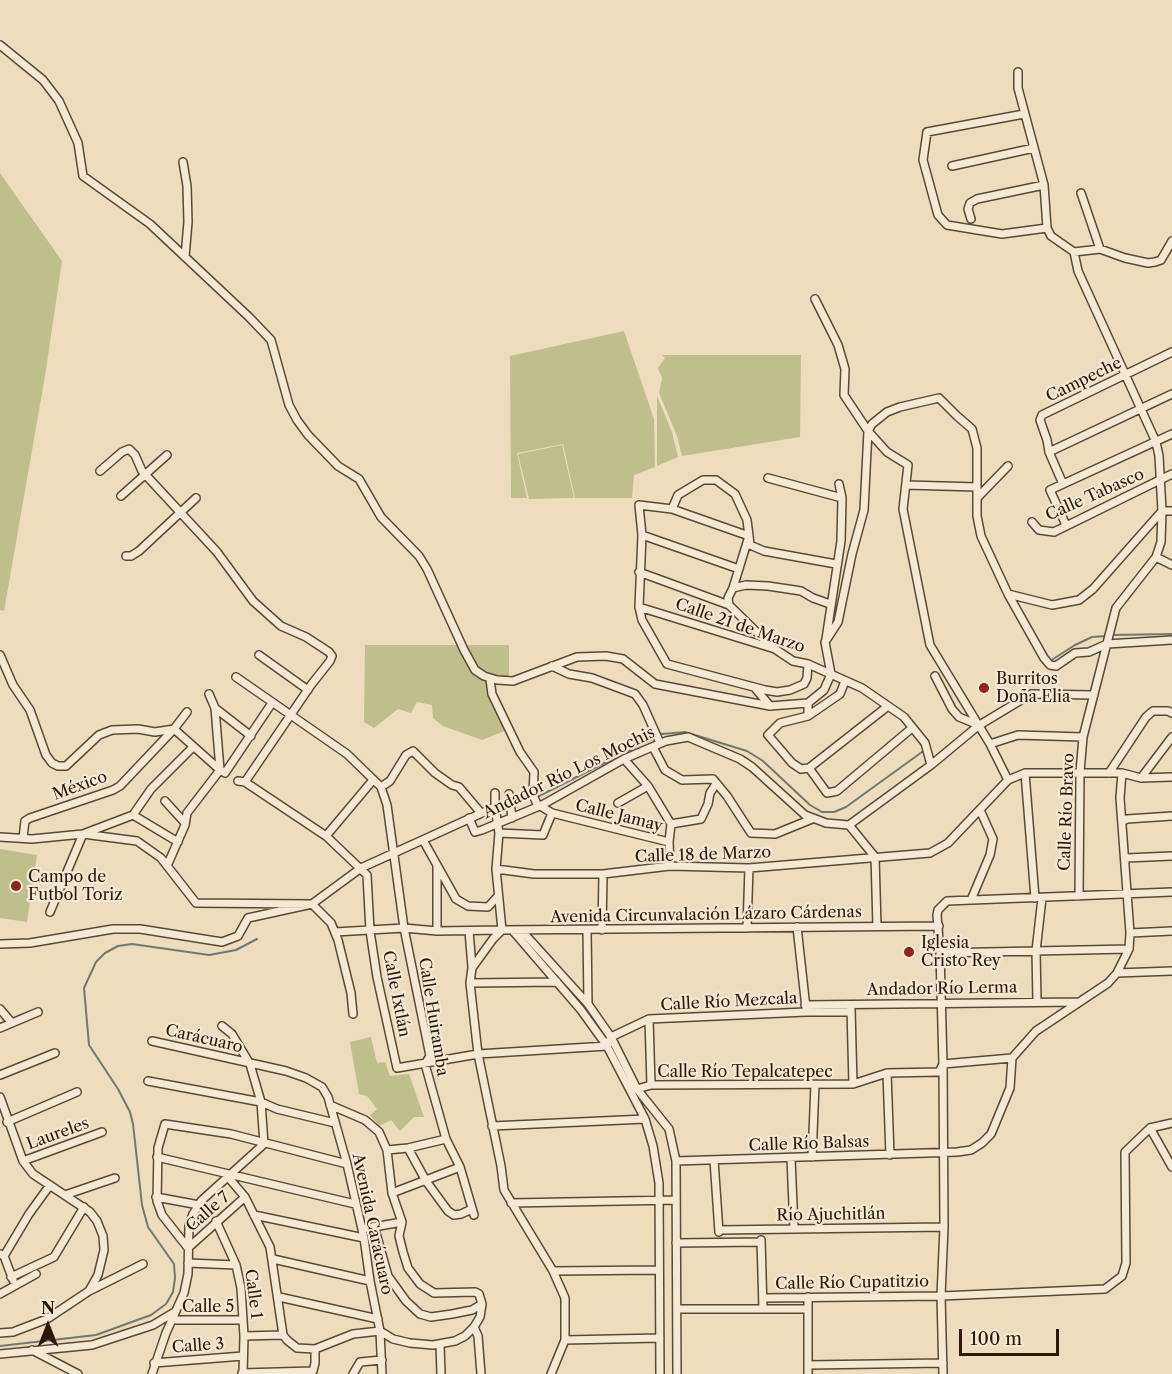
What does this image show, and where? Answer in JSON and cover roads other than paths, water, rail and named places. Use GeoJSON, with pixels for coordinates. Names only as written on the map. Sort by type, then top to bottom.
{"type":"FeatureCollection","features":[{"type":"Feature","properties":{"kind":"street"},"geometry":{"type":"LineString","coordinates":[[0,45],[43,80],[59,101],[78,143],[83,176],[150,224],[271,340],[289,405],[297,420],[338,466],[359,479],[381,517],[419,556],[475,670],[490,679],[513,681],[577,657],[606,656],[623,659],[655,684],[770,706],[808,703],[824,690],[831,674],[825,642],[841,541],[842,498],[839,484]]}},
{"type":"Feature","properties":{"kind":"street"},"geometry":{"type":"LineString","coordinates":[[1018,72],[1018,88],[1044,185],[1047,228],[1051,236],[1074,252],[1100,249],[1148,263],[1161,260],[1172,241]]}},
{"type":"Feature","properties":{"kind":"street"},"geometry":{"type":"LineString","coordinates":[[1024,114],[927,132],[923,160],[938,215],[947,225],[1002,234],[1047,228]]}},
{"type":"Feature","properties":{"kind":"street"},"geometry":{"type":"LineString","coordinates":[[952,166],[1034,148]]}},
{"type":"Feature","properties":{"kind":"street"},"geometry":{"type":"LineString","coordinates":[[183,162],[187,186],[188,222],[185,257]]}},
{"type":"Feature","properties":{"kind":"street"},"geometry":{"type":"LineString","coordinates":[[971,219],[970,203],[976,199],[1044,185]]}},
{"type":"Feature","properties":{"kind":"street"},"geometry":{"type":"LineString","coordinates":[[1082,193],[1100,249]]}},
{"type":"Feature","properties":{"kind":"street"},"geometry":{"type":"LineString","coordinates":[[1074,252],[1078,271],[1156,442],[1162,511],[1161,542],[1156,557],[1172,566]]}},
{"type":"Feature","properties":{"kind":"street"},"geometry":{"type":"LineString","coordinates":[[815,299],[838,345],[845,369],[844,395],[868,431],[888,452],[908,465],[903,509],[930,645],[990,744],[1008,780],[1024,773],[1122,773],[1141,778],[1172,777]]}},
{"type":"Feature","properties":{"kind":"street","name":"Campeche"},"geometry":{"type":"LineString","coordinates":[[1063,484],[1049,452],[1040,420],[1042,415],[1172,352]]}},
{"type":"Feature","properties":{"kind":"street"},"geometry":{"type":"LineString","coordinates":[[1049,452],[1172,394]]}},
{"type":"Feature","properties":{"kind":"street"},"geometry":{"type":"LineString","coordinates":[[825,642],[838,622],[864,510],[868,431],[872,424],[886,412],[939,398],[972,429],[977,448],[977,516],[981,536],[1008,594],[1050,665],[1056,666],[1075,653],[1089,652],[1108,642],[1172,640]]}},
{"type":"Feature","properties":{"kind":"street"},"geometry":{"type":"LineString","coordinates":[[1066,525],[1050,490],[1172,434]]}},
{"type":"Feature","properties":{"kind":"street"},"geometry":{"type":"LineString","coordinates":[[100,471],[129,448],[145,475],[217,552],[253,601],[281,626],[306,637],[332,656],[330,662],[242,781],[326,836],[361,868]]}},
{"type":"Feature","properties":{"kind":"street"},"geometry":{"type":"LineString","coordinates":[[121,496],[167,455]]}},
{"type":"Feature","properties":{"kind":"street"},"geometry":{"type":"LineString","coordinates":[[977,498],[1008,466]]}},
{"type":"Feature","properties":{"kind":"street","name":"Calle Tabasco"},"geometry":{"type":"LineString","coordinates":[[1032,522],[1039,530],[1054,531],[1172,474]]}},
{"type":"Feature","properties":{"kind":"street"},"geometry":{"type":"LineString","coordinates":[[768,478],[842,498]]}},
{"type":"Feature","properties":{"kind":"street"},"geometry":{"type":"LineString","coordinates":[[672,509],[678,495],[703,480],[716,480],[735,494],[747,520],[750,545],[764,551],[836,564]]}},
{"type":"Feature","properties":{"kind":"street"},"geometry":{"type":"LineString","coordinates":[[906,485],[977,487]]}},
{"type":"Feature","properties":{"kind":"street"},"geometry":{"type":"LineString","coordinates":[[126,556],[139,551],[196,498]]}},
{"type":"Feature","properties":{"kind":"street"},"geometry":{"type":"LineString","coordinates":[[749,536],[672,509],[639,505],[642,535],[639,607],[642,620],[667,664],[755,688],[777,692],[799,687],[807,678],[808,664]]}},
{"type":"Feature","properties":{"kind":"street"},"geometry":{"type":"LineString","coordinates":[[1008,594],[1052,605],[1079,600],[1093,589],[1162,511],[1172,511]]}},
{"type":"Feature","properties":{"kind":"street"},"geometry":{"type":"LineString","coordinates":[[642,535],[739,569]]}},
{"type":"Feature","properties":{"kind":"street"},"geometry":{"type":"LineString","coordinates":[[729,605],[728,598],[749,536]]}},
{"type":"Feature","properties":{"kind":"street","name":"Calle Río Bravo"},"geometry":{"type":"LineString","coordinates":[[1079,896],[1080,772],[1083,737],[1116,608],[1156,557]]}},
{"type":"Feature","properties":{"kind":"street"},"geometry":{"type":"LineString","coordinates":[[639,572],[729,605],[775,650]]}},
{"type":"Feature","properties":{"kind":"street"},"geometry":{"type":"LineString","coordinates":[[733,588],[757,585],[801,591],[830,604]]}},
{"type":"Feature","properties":{"kind":"street","name":"Calle 21 de Marzo"},"geometry":{"type":"LineString","coordinates":[[639,607],[775,650],[793,661],[808,664],[862,688],[904,717],[925,743],[931,764]]}},
{"type":"Feature","properties":{"kind":"street"},"geometry":{"type":"LineString","coordinates":[[0,655],[14,685],[30,710],[46,755],[52,763],[58,766],[66,766],[99,735],[112,730],[138,729],[154,732],[174,729],[187,712]]}},
{"type":"Feature","properties":{"kind":"street"},"geometry":{"type":"LineString","coordinates":[[259,655],[309,688]]}},
{"type":"Feature","properties":{"kind":"street"},"geometry":{"type":"LineString","coordinates":[[552,666],[569,674],[592,678],[635,694],[653,729],[665,770],[682,780],[713,779],[751,833],[775,834],[812,819]]}},
{"type":"Feature","properties":{"kind":"street"},"geometry":{"type":"LineString","coordinates":[[935,676],[952,709],[959,717],[978,726]]}},
{"type":"Feature","properties":{"kind":"street"},"geometry":{"type":"LineString","coordinates":[[236,677],[347,754],[381,787],[390,781],[406,755],[413,751],[435,773],[467,795],[481,813]]}},
{"type":"Feature","properties":{"kind":"street"},"geometry":{"type":"LineString","coordinates":[[490,679],[492,694],[520,752],[534,772],[533,795],[537,804],[542,805]]}},
{"type":"Feature","properties":{"kind":"street"},"geometry":{"type":"LineString","coordinates":[[845,681],[840,694],[808,716],[780,723],[768,735],[792,763],[801,769],[809,768],[888,706]]}},
{"type":"Feature","properties":{"kind":"street"},"geometry":{"type":"LineString","coordinates":[[755,688],[770,706]]}},
{"type":"Feature","properties":{"kind":"street"},"geometry":{"type":"LineString","coordinates":[[209,694],[215,708],[223,771]]}},
{"type":"Feature","properties":{"kind":"street"},"geometry":{"type":"LineString","coordinates":[[877,926],[875,857],[849,825],[978,726],[1031,694],[1094,695]]}},
{"type":"Feature","properties":{"kind":"street"},"geometry":{"type":"LineString","coordinates":[[167,866],[178,842],[187,813],[251,736],[272,703]]}},
{"type":"Feature","properties":{"kind":"street"},"geometry":{"type":"LineString","coordinates":[[808,703],[808,716]]}},
{"type":"Feature","properties":{"kind":"street"},"geometry":{"type":"LineString","coordinates":[[215,708],[251,736]]}},
{"type":"Feature","properties":{"kind":"street"},"geometry":{"type":"LineString","coordinates":[[1108,773],[1146,717],[1153,711],[1170,712]]}},
{"type":"Feature","properties":{"kind":"street"},"geometry":{"type":"LineString","coordinates":[[809,768],[827,793],[832,793],[912,728]]}},
{"type":"Feature","properties":{"kind":"street"},"geometry":{"type":"LineString","coordinates":[[174,729],[223,771]]}},
{"type":"Feature","properties":{"kind":"street","name":"México"},"geometry":{"type":"LineString","coordinates":[[23,838],[25,821],[30,818],[120,786],[174,729]]}},
{"type":"Feature","properties":{"kind":"street"},"geometry":{"type":"LineString","coordinates":[[990,744],[1018,735],[1083,737]]}},
{"type":"Feature","properties":{"kind":"street","name":"Andador Río Los Mochis"},"geometry":{"type":"LineString","coordinates":[[469,818],[475,832],[497,824],[542,805],[624,759],[657,744],[688,737],[740,759],[812,819],[849,825]]}},
{"type":"Feature","properties":{"kind":"street"},"geometry":{"type":"LineString","coordinates":[[1141,778],[1172,737]]}},
{"type":"Feature","properties":{"kind":"street"},"geometry":{"type":"LineString","coordinates":[[50,912],[83,834],[133,815],[151,789],[193,747]]}},
{"type":"Feature","properties":{"kind":"street"},"geometry":{"type":"LineString","coordinates":[[624,759],[648,786],[671,824],[669,842]]}},
{"type":"Feature","properties":{"kind":"street"},"geometry":{"type":"LineString","coordinates":[[1024,773],[1039,898],[1036,951],[1037,1002]]}},
{"type":"Feature","properties":{"kind":"street"},"geometry":{"type":"LineString","coordinates":[[943,1064],[1012,1058],[1035,1031],[1108,983],[1117,973],[1129,949],[1130,933],[1120,798],[1122,773]]}},
{"type":"Feature","properties":{"kind":"street"},"geometry":{"type":"LineString","coordinates":[[326,836],[373,780]]}},
{"type":"Feature","properties":{"kind":"street","name":"Calle 18 de Marzo"},"geometry":{"type":"LineString","coordinates":[[496,869],[534,874],[603,874],[670,866],[748,868],[937,851],[948,843],[1008,780]]}},
{"type":"Feature","properties":{"kind":"street"},"geometry":{"type":"LineString","coordinates":[[671,824],[701,819],[710,793],[716,784]]}},
{"type":"Feature","properties":{"kind":"street"},"geometry":{"type":"LineString","coordinates":[[618,802],[648,786]]}},
{"type":"Feature","properties":{"kind":"street","name":"Calle Huiramba"},"geometry":{"type":"LineString","coordinates":[[381,787],[387,805],[404,928],[430,1056],[425,1064],[446,1139],[460,1167],[473,1212],[454,1215],[448,1211],[426,1181]]}},
{"type":"Feature","properties":{"kind":"street"},"geometry":{"type":"LineString","coordinates":[[472,968],[502,930],[496,869],[499,833],[495,793]]}},
{"type":"Feature","properties":{"kind":"street"},"geometry":{"type":"LineString","coordinates":[[509,795],[512,818]]}},
{"type":"Feature","properties":{"kind":"street"},"geometry":{"type":"LineString","coordinates":[[165,801],[185,823]]}},
{"type":"Feature","properties":{"kind":"street","name":"Calle Jamay"},"geometry":{"type":"LineString","coordinates":[[542,805],[552,813],[669,842],[670,866]]}},
{"type":"Feature","properties":{"kind":"street"},"geometry":{"type":"LineString","coordinates":[[0,944],[30,944],[113,929],[140,929],[222,942],[238,936],[248,918],[312,903],[361,868],[495,807]]}},
{"type":"Feature","properties":{"kind":"street"},"geometry":{"type":"LineString","coordinates":[[971,900],[990,855],[993,838],[980,810]]}},
{"type":"Feature","properties":{"kind":"street"},"geometry":{"type":"LineString","coordinates":[[499,833],[543,835],[552,813]]}},
{"type":"Feature","properties":{"kind":"street"},"geometry":{"type":"LineString","coordinates":[[133,815],[178,842]]}},
{"type":"Feature","properties":{"kind":"street"},"geometry":{"type":"LineString","coordinates":[[1123,821],[1172,816]]}},
{"type":"Feature","properties":{"kind":"street"},"geometry":{"type":"LineString","coordinates":[[0,837],[32,839],[83,834],[137,841],[161,858],[196,903],[312,903],[331,923],[335,932],[351,993],[353,1014]]}},
{"type":"Feature","properties":{"kind":"street"},"geometry":{"type":"LineString","coordinates":[[423,840],[456,899],[468,906],[488,907],[498,896]]}},
{"type":"Feature","properties":{"kind":"street"},"geometry":{"type":"LineString","coordinates":[[1126,858],[1172,856]]}},
{"type":"Feature","properties":{"kind":"street"},"geometry":{"type":"LineString","coordinates":[[437,864],[437,931]]}},
{"type":"Feature","properties":{"kind":"street","name":"Calle Ixtlán"},"geometry":{"type":"LineString","coordinates":[[361,868],[367,875],[370,931],[376,977],[397,1068],[425,1064]]}},
{"type":"Feature","properties":{"kind":"street"},"geometry":{"type":"LineString","coordinates":[[747,928],[748,868]]}},
{"type":"Feature","properties":{"kind":"street"},"geometry":{"type":"LineString","coordinates":[[602,930],[603,874]]}},
{"type":"Feature","properties":{"kind":"street"},"geometry":{"type":"LineString","coordinates":[[943,1374],[941,1296],[944,1153],[938,910],[947,901],[1172,892]]}},
{"type":"Feature","properties":{"kind":"street","name":"Avenida Circunvalación Lázaro Cárdenas"},"geometry":{"type":"LineString","coordinates":[[335,932],[404,928],[437,931],[522,931],[939,926]]}},
{"type":"Feature","properties":{"kind":"street"},"geometry":{"type":"LineString","coordinates":[[797,927],[806,1008]]}},
{"type":"Feature","properties":{"kind":"street"},"geometry":{"type":"LineString","coordinates":[[587,930],[588,1004]]}},
{"type":"Feature","properties":{"kind":"street"},"geometry":{"type":"LineString","coordinates":[[469,931],[472,968],[470,983],[478,1054],[504,1190],[554,1271],[566,1298],[565,1340],[551,1374]]}},
{"type":"Feature","properties":{"kind":"street"},"geometry":{"type":"LineString","coordinates":[[513,931],[607,1046],[645,1119],[653,1146],[659,1200],[660,1374]]}},
{"type":"Feature","properties":{"kind":"street"},"geometry":{"type":"LineString","coordinates":[[522,931],[588,1004],[611,1037],[637,1089],[669,1129],[676,1161],[677,1374]]}},
{"type":"Feature","properties":{"kind":"street"},"geometry":{"type":"LineString","coordinates":[[1130,933],[1172,931]]}},
{"type":"Feature","properties":{"kind":"street"},"geometry":{"type":"LineString","coordinates":[[940,953],[1129,949]]}},
{"type":"Feature","properties":{"kind":"street"},"geometry":{"type":"LineString","coordinates":[[1117,973],[1172,971]]}},
{"type":"Feature","properties":{"kind":"street"},"geometry":{"type":"LineString","coordinates":[[470,983],[557,982]]}},
{"type":"Feature","properties":{"kind":"street","name":"Andador Río Lerma"},"geometry":{"type":"LineString","coordinates":[[806,1008],[851,1008],[941,1002],[1079,1002]]}},
{"type":"Feature","properties":{"kind":"street","name":"Calle Río Mezcala"},"geometry":{"type":"LineString","coordinates":[[611,1037],[649,1019],[806,1008]]}},
{"type":"Feature","properties":{"kind":"street"},"geometry":{"type":"LineString","coordinates":[[851,1008],[853,1084]]}},
{"type":"Feature","properties":{"kind":"street"},"geometry":{"type":"LineString","coordinates":[[0,1009],[12,1023]]}},
{"type":"Feature","properties":{"kind":"street"},"geometry":{"type":"LineString","coordinates":[[0,1028],[38,1012]]}},
{"type":"Feature","properties":{"kind":"street"},"geometry":{"type":"LineString","coordinates":[[649,1019],[651,1085]]}},
{"type":"Feature","properties":{"kind":"street"},"geometry":{"type":"LineString","coordinates":[[222,1026],[232,1034],[250,1064],[261,1102],[264,1144]]}},
{"type":"Feature","properties":{"kind":"street"},"geometry":{"type":"LineString","coordinates":[[607,1046],[611,1037]]}},
{"type":"Feature","properties":{"kind":"street","name":"Carácuaro"},"geometry":{"type":"LineString","coordinates":[[152,1041],[250,1064]]}},
{"type":"Feature","properties":{"kind":"street"},"geometry":{"type":"LineString","coordinates":[[425,1064],[478,1054],[607,1046]]}},
{"type":"Feature","properties":{"kind":"street"},"geometry":{"type":"LineString","coordinates":[[0,1075],[54,1053]]}},
{"type":"Feature","properties":{"kind":"street","name":"Calle Río Balsas"},"geometry":{"type":"LineString","coordinates":[[676,1161],[944,1153],[971,1150],[991,1134],[1010,1088],[1012,1058]]}},
{"type":"Feature","properties":{"kind":"street","name":"Avenida Carácuaro"},"geometry":{"type":"LineString","coordinates":[[250,1064],[266,1065],[306,1078],[322,1087],[328,1096],[364,1238],[380,1331],[382,1374]]}},
{"type":"Feature","properties":{"kind":"street","name":"Calle Río Tepalcatepec"},"geometry":{"type":"LineString","coordinates":[[637,1089],[651,1085],[853,1084],[887,1073],[939,1072],[943,1064]]}},
{"type":"Feature","properties":{"kind":"street"},"geometry":{"type":"LineString","coordinates":[[887,1073],[890,1155]]}},
{"type":"Feature","properties":{"kind":"street"},"geometry":{"type":"LineString","coordinates":[[148,1081],[261,1102],[277,1109],[335,1123]]}},
{"type":"Feature","properties":{"kind":"street"},"geometry":{"type":"LineString","coordinates":[[812,1157],[815,1085]]}},
{"type":"Feature","properties":{"kind":"street"},"geometry":{"type":"LineString","coordinates":[[7,1122],[77,1092]]}},
{"type":"Feature","properties":{"kind":"street"},"geometry":{"type":"LineString","coordinates":[[0,1097],[2,1111],[23,1161],[33,1174],[84,1207],[97,1221],[103,1236],[104,1250],[98,1275],[89,1291]]}},
{"type":"Feature","properties":{"kind":"street"},"geometry":{"type":"LineString","coordinates":[[230,1175],[266,1235],[273,1259],[283,1335],[297,1348],[315,1349],[353,1334],[380,1331],[393,1339],[433,1345],[454,1341],[465,1336],[480,1317],[482,1304],[479,1294],[475,1292],[434,1293],[420,1284],[408,1268],[399,1236],[402,1222],[392,1193],[387,1150],[379,1132],[365,1120],[330,1105]]}},
{"type":"Feature","properties":{"kind":"street"},"geometry":{"type":"LineString","coordinates":[[492,1126],[645,1119]]}},
{"type":"Feature","properties":{"kind":"street"},"geometry":{"type":"LineString","coordinates":[[1172,1123],[1150,1128],[1172,1167]]}},
{"type":"Feature","properties":{"kind":"street"},"geometry":{"type":"LineString","coordinates":[[188,1248],[162,1215],[156,1197],[157,1157],[165,1124],[231,1134],[347,1164]]}},
{"type":"Feature","properties":{"kind":"street","name":"Calle Río Cupatitzio"},"geometry":{"type":"LineString","coordinates":[[763,1298],[941,1296],[1105,1289],[1122,1276],[1126,1263],[1125,1152],[1150,1128]]}},
{"type":"Feature","properties":{"kind":"street","name":"Laureles"},"geometry":{"type":"LineString","coordinates":[[23,1161],[102,1132]]}},
{"type":"Feature","properties":{"kind":"street"},"geometry":{"type":"LineString","coordinates":[[387,1150],[408,1148],[446,1139]]}},
{"type":"Feature","properties":{"kind":"street"},"geometry":{"type":"LineString","coordinates":[[152,1374],[154,1363],[184,1293],[189,1225],[199,1205],[264,1144]]}},
{"type":"Feature","properties":{"kind":"street"},"geometry":{"type":"LineString","coordinates":[[408,1148],[426,1181]]}},
{"type":"Feature","properties":{"kind":"street"},"geometry":{"type":"LineString","coordinates":[[157,1157],[355,1204]]}},
{"type":"Feature","properties":{"kind":"street"},"geometry":{"type":"LineString","coordinates":[[791,1158],[794,1229]]}},
{"type":"Feature","properties":{"kind":"street"},"geometry":{"type":"LineString","coordinates":[[714,1160],[719,1242]]}},
{"type":"Feature","properties":{"kind":"street"},"geometry":{"type":"LineString","coordinates":[[392,1193],[460,1167]]}},
{"type":"Feature","properties":{"kind":"street"},"geometry":{"type":"LineString","coordinates":[[65,1195],[115,1178]]}},
{"type":"Feature","properties":{"kind":"street"},"geometry":{"type":"LineString","coordinates":[[15,1285],[2,1255],[50,1185]]}},
{"type":"Feature","properties":{"kind":"street"},"geometry":{"type":"LineString","coordinates":[[156,1197],[199,1205]]}},
{"type":"Feature","properties":{"kind":"street","name":"Calle 7"},"geometry":{"type":"LineString","coordinates":[[188,1248],[245,1197]]}},
{"type":"Feature","properties":{"kind":"street"},"geometry":{"type":"LineString","coordinates":[[512,1203],[676,1200]]}},
{"type":"Feature","properties":{"kind":"street"},"geometry":{"type":"LineString","coordinates":[[11,1277],[54,1257],[84,1207]]}},
{"type":"Feature","properties":{"kind":"street"},"geometry":{"type":"LineString","coordinates":[[254,1215],[364,1238]]}},
{"type":"Feature","properties":{"kind":"street","name":"Calle 1"},"geometry":{"type":"LineString","coordinates":[[216,1221],[236,1265],[241,1288],[244,1336],[242,1373]]}},
{"type":"Feature","properties":{"kind":"street"},"geometry":{"type":"LineString","coordinates":[[362,1228],[402,1222]]}},
{"type":"Feature","properties":{"kind":"street"},"geometry":{"type":"LineString","coordinates":[[374,1226],[388,1276],[406,1301],[420,1314],[431,1317],[441,1316],[472,1310],[482,1304]]}},
{"type":"Feature","properties":{"kind":"street","name":"Río Ajuchitlán"},"geometry":{"type":"LineString","coordinates":[[719,1230],[944,1227]]}},
{"type":"Feature","properties":{"kind":"street"},"geometry":{"type":"LineString","coordinates":[[761,1230],[763,1309]]}},
{"type":"Feature","properties":{"kind":"street","name":"Río Ajuchitlán"},"geometry":{"type":"LineString","coordinates":[[676,1243],[761,1242]]}},
{"type":"Feature","properties":{"kind":"street"},"geometry":{"type":"LineString","coordinates":[[273,1259],[370,1281]]}},
{"type":"Feature","properties":{"kind":"street"},"geometry":{"type":"LineString","coordinates":[[188,1263],[236,1265]]}},
{"type":"Feature","properties":{"kind":"street"},"geometry":{"type":"LineString","coordinates":[[0,1333],[13,1332],[46,1319],[89,1291],[143,1264]]}},
{"type":"Feature","properties":{"kind":"street"},"geometry":{"type":"LineString","coordinates":[[554,1271],[659,1270]]}},
{"type":"Feature","properties":{"kind":"street"},"geometry":{"type":"LineString","coordinates":[[0,1294],[36,1274]]}},
{"type":"Feature","properties":{"kind":"street"},"geometry":{"type":"LineString","coordinates":[[279,1296],[378,1319]]}},
{"type":"Feature","properties":{"kind":"street"},"geometry":{"type":"LineString","coordinates":[[808,1297],[808,1374]]}},
{"type":"Feature","properties":{"kind":"street","name":"Calle Río Cupatitzio"},"geometry":{"type":"LineString","coordinates":[[677,1309],[808,1309]]}},
{"type":"Feature","properties":{"kind":"street"},"geometry":{"type":"LineString","coordinates":[[0,1354],[92,1345],[173,1317]]}},
{"type":"Feature","properties":{"kind":"street","name":"Calle 5"},"geometry":{"type":"LineString","coordinates":[[173,1317],[243,1320]]}},
{"type":"Feature","properties":{"kind":"street"},"geometry":{"type":"LineString","coordinates":[[474,1327],[478,1336],[481,1374]]}},
{"type":"Feature","properties":{"kind":"street"},"geometry":{"type":"LineString","coordinates":[[244,1336],[283,1335]]}},
{"type":"Feature","properties":{"kind":"street"},"geometry":{"type":"LineString","coordinates":[[565,1340],[660,1338]]}},
{"type":"Feature","properties":{"kind":"street"},"geometry":{"type":"LineString","coordinates":[[440,1344],[441,1374]]}},
{"type":"Feature","properties":{"kind":"street"},"geometry":{"type":"LineString","coordinates":[[242,1373],[313,1371],[315,1349]]}},
{"type":"Feature","properties":{"kind":"street"},"geometry":{"type":"LineString","coordinates":[[32,1350],[78,1374]]}},
{"type":"Feature","properties":{"kind":"street","name":"Calle 3"},"geometry":{"type":"LineString","coordinates":[[154,1363],[243,1356]]}},
{"type":"Feature","properties":{"kind":"street"},"geometry":{"type":"LineString","coordinates":[[353,1374],[360,1362],[382,1360]]}},
{"type":"Feature","properties":{"kind":"street"},"geometry":{"type":"LineString","coordinates":[[808,1365],[943,1363]]}},
{"type":"Feature","properties":{"kind":"waterway"},"geometry":{"type":"LineString","coordinates":[[1112,635],[1172,634]]}},
{"type":"Feature","properties":{"kind":"waterway"},"geometry":{"type":"LineString","coordinates":[[1050,661],[1092,637],[1106,636]]}},
{"type":"Feature","properties":{"kind":"waterway"},"geometry":{"type":"LineString","coordinates":[[539,796],[662,734],[685,732],[747,751],[763,761],[810,805],[822,812],[834,812],[846,807],[922,752]]}},
{"type":"Feature","properties":{"kind":"waterway"},"geometry":{"type":"LineString","coordinates":[[0,1346],[96,1335],[151,1315],[166,1304],[173,1292],[174,1264],[148,1227],[142,1205],[130,1112],[89,1045],[84,988],[96,962],[105,953],[118,946],[132,944],[209,955],[236,950],[257,939]]}},
{"type":"Feature","properties":{"kind":"place","name":"Burritos Doña Elia"},"geometry":{"type":"Point","coordinates":[984,688]}},
{"type":"Feature","properties":{"kind":"place","name":"Campo de Futbol Toriz"},"geometry":{"type":"Point","coordinates":[16,886]}},
{"type":"Feature","properties":{"kind":"place","name":"Iglesia Cristo Rey"},"geometry":{"type":"Point","coordinates":[909,952]}}]}
